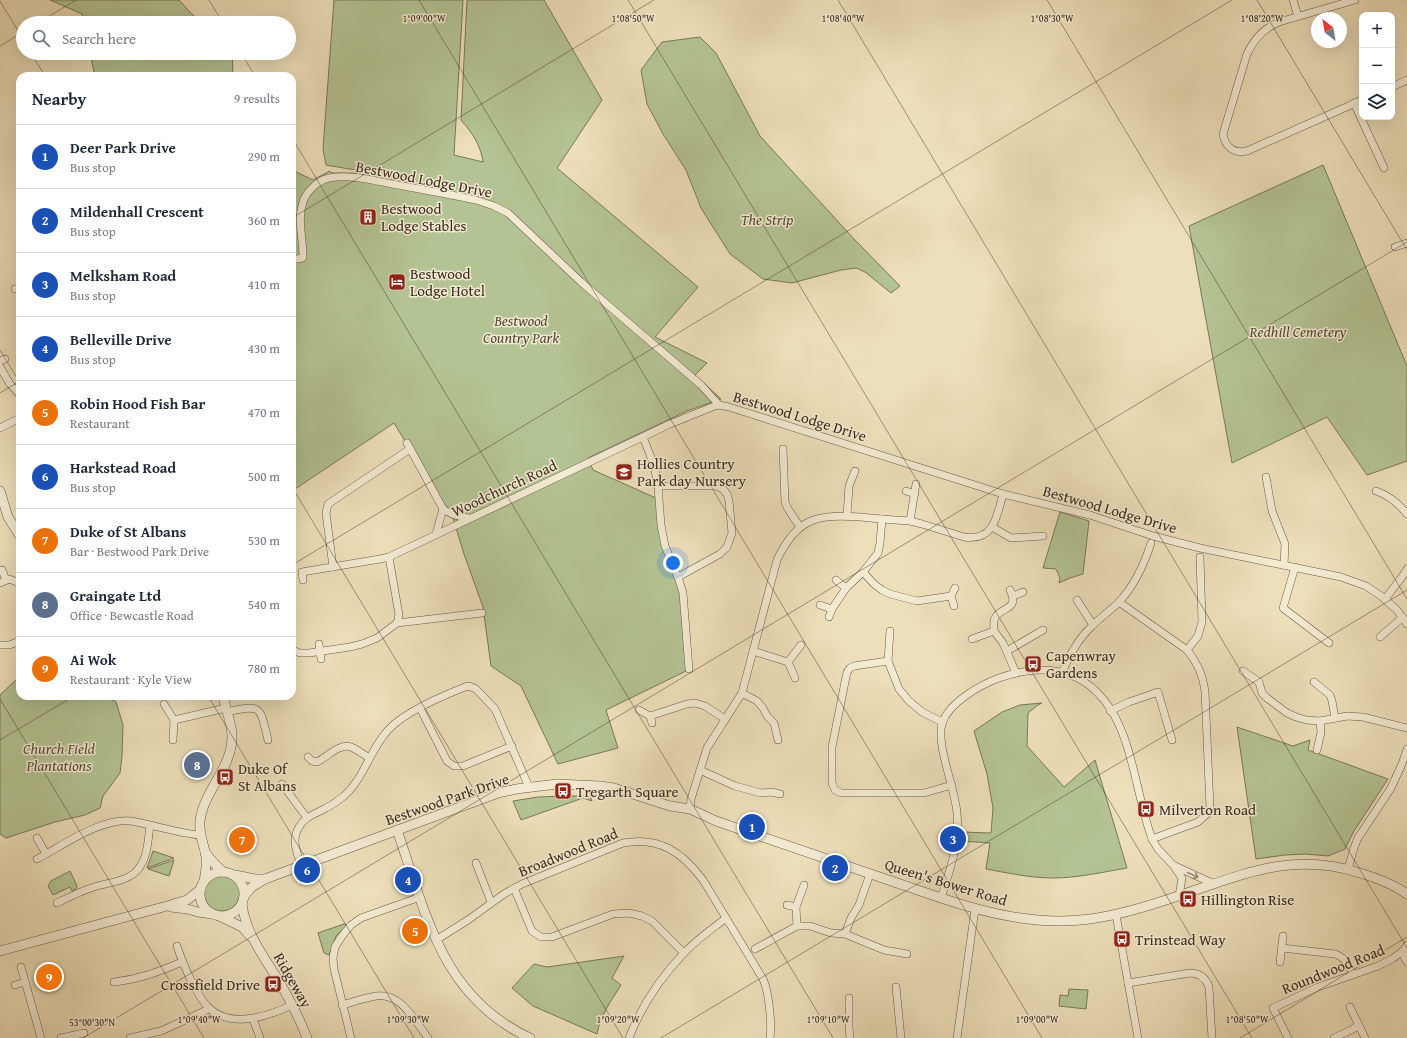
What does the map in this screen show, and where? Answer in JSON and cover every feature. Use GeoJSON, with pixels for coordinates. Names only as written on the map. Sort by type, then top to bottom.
{"type":"FeatureCollection","features":[{"type":"Feature","properties":{"kind":"street"},"geometry":{"type":"LineString","coordinates":[[1293,0],[1298,16]]}},
{"type":"Feature","properties":{"kind":"street"},"geometry":{"type":"LineString","coordinates":[[1355,0],[1271,25],[1261,33],[1247,54],[1223,134],[1227,146],[1235,152],[1242,152],[1359,101]]}},
{"type":"Feature","properties":{"kind":"street"},"geometry":{"type":"LineString","coordinates":[[1395,86],[1407,80]]}},
{"type":"Feature","properties":{"kind":"street"},"geometry":{"type":"LineString","coordinates":[[1354,103],[1384,168]]}},
{"type":"Feature","properties":{"kind":"street","name":"Bestwood Lodge Drive"},"geometry":{"type":"LineString","coordinates":[[297,259],[303,257],[300,220],[303,202],[312,188],[329,178],[346,176],[375,180],[476,200],[494,206],[508,214],[581,282],[701,386],[719,405],[1003,494],[1090,516],[1153,536],[1200,548],[1352,580],[1385,599],[1403,617],[1407,624]]}},
{"type":"Feature","properties":{"kind":"street"},"geometry":{"type":"LineString","coordinates":[[1395,248],[1407,243]]}},
{"type":"Feature","properties":{"kind":"street"},"geometry":{"type":"LineString","coordinates":[[0,367],[10,384],[16,390]]}},
{"type":"Feature","properties":{"kind":"street","name":"Woodchurch Road"},"geometry":{"type":"LineString","coordinates":[[303,580],[302,572],[380,559],[389,556],[643,436],[694,413],[719,405]]}},
{"type":"Feature","properties":{"kind":"street"},"geometry":{"type":"LineString","coordinates":[[0,428],[16,420]]}},
{"type":"Feature","properties":{"kind":"street"},"geometry":{"type":"LineString","coordinates":[[643,436],[654,465],[665,546],[681,585],[689,669]]}},
{"type":"Feature","properties":{"kind":"street"},"geometry":{"type":"LineString","coordinates":[[333,567],[326,512],[328,504],[408,446],[443,509],[450,514],[471,518]]}},
{"type":"Feature","properties":{"kind":"street"},"geometry":{"type":"LineString","coordinates":[[783,450],[780,468],[785,502],[800,527]]}},
{"type":"Feature","properties":{"kind":"street"},"geometry":{"type":"LineString","coordinates":[[847,516],[849,486],[855,471]]}},
{"type":"Feature","properties":{"kind":"street"},"geometry":{"type":"LineString","coordinates":[[1265,482],[1274,518],[1285,544],[1284,565]]}},
{"type":"Feature","properties":{"kind":"street"},"geometry":{"type":"LineString","coordinates":[[910,521],[916,484]]}},
{"type":"Feature","properties":{"kind":"street"},"geometry":{"type":"LineString","coordinates":[[658,486],[716,486],[723,489],[727,494],[729,501],[732,533],[727,547],[720,554],[678,577]]}},
{"type":"Feature","properties":{"kind":"street"},"geometry":{"type":"LineString","coordinates":[[0,491],[4,519],[16,532]]}},
{"type":"Feature","properties":{"kind":"street"},"geometry":{"type":"LineString","coordinates":[[906,491],[915,494]]}},
{"type":"Feature","properties":{"kind":"street"},"geometry":{"type":"LineString","coordinates":[[1376,491],[1385,494],[1403,508],[1407,514]]}},
{"type":"Feature","properties":{"kind":"street"},"geometry":{"type":"LineString","coordinates":[[690,810],[691,799],[707,748],[742,693],[777,560],[783,547],[791,536],[800,527],[814,519],[830,516],[847,516],[910,521],[971,538],[984,534],[992,527],[997,518],[1003,494]]}},
{"type":"Feature","properties":{"kind":"street"},"geometry":{"type":"LineString","coordinates":[[436,534],[443,509]]}},
{"type":"Feature","properties":{"kind":"street"},"geometry":{"type":"LineString","coordinates":[[829,617],[832,609],[846,588],[863,572],[878,553],[882,519]]}},
{"type":"Feature","properties":{"kind":"street"},"geometry":{"type":"LineString","coordinates":[[992,527],[1012,538],[1043,536]]}},
{"type":"Feature","properties":{"kind":"street"},"geometry":{"type":"LineString","coordinates":[[1028,529],[1030,537]]}},
{"type":"Feature","properties":{"kind":"street"},"geometry":{"type":"LineString","coordinates":[[1062,672],[1076,645],[1093,625],[1119,602],[1132,584],[1142,569],[1151,543]]}},
{"type":"Feature","properties":{"kind":"street"},"geometry":{"type":"LineString","coordinates":[[389,556],[399,615],[397,623]]}},
{"type":"Feature","properties":{"kind":"street"},"geometry":{"type":"LineString","coordinates":[[1187,650],[1198,636],[1202,622],[1200,557]]}},
{"type":"Feature","properties":{"kind":"street"},"geometry":{"type":"LineString","coordinates":[[1296,567],[1283,608],[1329,643]]}},
{"type":"Feature","properties":{"kind":"street"},"geometry":{"type":"LineString","coordinates":[[1385,599],[1407,569]]}},
{"type":"Feature","properties":{"kind":"street"},"geometry":{"type":"LineString","coordinates":[[2,570],[3,581],[9,579],[16,582]]}},
{"type":"Feature","properties":{"kind":"street"},"geometry":{"type":"LineString","coordinates":[[863,572],[874,584],[890,594],[918,601],[952,596]]}},
{"type":"Feature","properties":{"kind":"street"},"geometry":{"type":"LineString","coordinates":[[836,580],[846,588]]}},
{"type":"Feature","properties":{"kind":"street"},"geometry":{"type":"LineString","coordinates":[[954,606],[952,596],[955,588]]}},
{"type":"Feature","properties":{"kind":"street"},"geometry":{"type":"LineString","coordinates":[[1016,673],[1004,643],[994,631],[995,618],[998,614],[1008,609],[1012,601],[1011,593],[1023,592]]}},
{"type":"Feature","properties":{"kind":"street"},"geometry":{"type":"LineString","coordinates":[[888,602],[890,594]]}},
{"type":"Feature","properties":{"kind":"street"},"geometry":{"type":"LineString","coordinates":[[1087,601],[1079,603],[1093,625]]}},
{"type":"Feature","properties":{"kind":"street"},"geometry":{"type":"LineString","coordinates":[[1119,602],[1187,650],[1194,659],[1203,678],[1205,691],[1210,808],[1208,814],[1198,822],[1152,839]]}},
{"type":"Feature","properties":{"kind":"street"},"geometry":{"type":"LineString","coordinates":[[820,605],[832,609]]}},
{"type":"Feature","properties":{"kind":"street"},"geometry":{"type":"LineString","coordinates":[[296,651],[304,653],[362,644],[381,635],[397,623],[482,613]]}},
{"type":"Feature","properties":{"kind":"street"},"geometry":{"type":"LineString","coordinates":[[1380,637],[1403,617]]}},
{"type":"Feature","properties":{"kind":"street"},"geometry":{"type":"LineString","coordinates":[[1007,651],[1033,631],[1043,630]]}},
{"type":"Feature","properties":{"kind":"street"},"geometry":{"type":"LineString","coordinates":[[890,631],[888,661],[899,689],[909,702],[922,712],[942,722]]}},
{"type":"Feature","properties":{"kind":"street"},"geometry":{"type":"LineString","coordinates":[[972,639],[994,631]]}},
{"type":"Feature","properties":{"kind":"street"},"geometry":{"type":"LineString","coordinates":[[0,645],[12,648],[16,645]]}},
{"type":"Feature","properties":{"kind":"street"},"geometry":{"type":"LineString","coordinates":[[788,662],[801,645]]}},
{"type":"Feature","properties":{"kind":"street"},"geometry":{"type":"LineString","coordinates":[[753,651],[788,662],[795,678]]}},
{"type":"Feature","properties":{"kind":"street"},"geometry":{"type":"LineString","coordinates":[[888,661],[854,666],[847,672],[832,747],[832,783],[835,790],[841,793],[924,793],[952,785]]}},
{"type":"Feature","properties":{"kind":"street"},"geometry":{"type":"LineString","coordinates":[[941,898],[954,858],[957,837],[957,812],[952,785],[940,740],[942,722],[948,711],[967,695],[991,681],[1016,673],[1041,669],[1062,672],[1078,678],[1090,686],[1098,694],[1120,727],[1127,746],[1152,839],[1158,849],[1173,865],[1182,878],[1179,896]]}},
{"type":"Feature","properties":{"kind":"street"},"geometry":{"type":"LineString","coordinates":[[1243,671],[1259,682],[1262,693],[1267,698],[1287,713],[1306,720],[1320,721],[1347,716],[1363,717],[1407,728]]}},
{"type":"Feature","properties":{"kind":"street"},"geometry":{"type":"LineString","coordinates":[[1314,682],[1330,695],[1335,718]]}},
{"type":"Feature","properties":{"kind":"street"},"geometry":{"type":"LineString","coordinates":[[301,865],[296,849],[295,838],[298,827],[307,818],[326,809],[345,795],[354,785],[381,739],[401,718],[465,687],[473,687],[476,689],[495,709],[529,787]]}},
{"type":"Feature","properties":{"kind":"street"},"geometry":{"type":"LineString","coordinates":[[1110,711],[1129,702],[1158,692],[1172,740]]}},
{"type":"Feature","properties":{"kind":"street"},"geometry":{"type":"LineString","coordinates":[[742,693],[757,701],[763,708],[767,716],[774,723],[778,740]]}},
{"type":"Feature","properties":{"kind":"street"},"geometry":{"type":"LineString","coordinates":[[223,872],[205,852],[200,835],[200,819],[206,798],[224,768],[229,755],[232,736],[224,700]]}},
{"type":"Feature","properties":{"kind":"street"},"geometry":{"type":"LineString","coordinates":[[639,710],[651,720],[687,704],[696,703],[705,706],[725,719]]}},
{"type":"Feature","properties":{"kind":"street"},"geometry":{"type":"LineString","coordinates":[[164,704],[174,720],[172,740]]}},
{"type":"Feature","properties":{"kind":"street"},"geometry":{"type":"LineString","coordinates":[[174,720],[248,707],[255,709],[262,715],[268,740]]}},
{"type":"Feature","properties":{"kind":"street"},"geometry":{"type":"LineString","coordinates":[[420,708],[447,761],[454,766],[463,766],[512,746]]}},
{"type":"Feature","properties":{"kind":"street"},"geometry":{"type":"LineString","coordinates":[[774,723],[781,719]]}},
{"type":"Feature","properties":{"kind":"street"},"geometry":{"type":"LineString","coordinates":[[1317,750],[1321,732],[1320,721]]}},
{"type":"Feature","properties":{"kind":"street"},"geometry":{"type":"LineString","coordinates":[[266,733],[275,730]]}},
{"type":"Feature","properties":{"kind":"street"},"geometry":{"type":"LineString","coordinates":[[308,757],[312,761],[317,762],[338,749],[346,746],[370,758]]}},
{"type":"Feature","properties":{"kind":"street"},"geometry":{"type":"LineString","coordinates":[[1348,869],[1358,838],[1391,788],[1407,749]]}},
{"type":"Feature","properties":{"kind":"street"},"geometry":{"type":"LineString","coordinates":[[700,770],[735,786],[761,793],[770,788],[780,794]]}},
{"type":"Feature","properties":{"kind":"street"},"geometry":{"type":"LineString","coordinates":[[282,784],[307,818]]}},
{"type":"Feature","properties":{"kind":"street","name":"Bestwood Park Drive"},"geometry":{"type":"LineString","coordinates":[[243,900],[252,887],[265,879],[498,793],[529,787],[567,784],[600,786],[620,790],[670,806],[690,810]]}},
{"type":"Feature","properties":{"kind":"street","name":"Queen's Bower Road"},"geometry":{"type":"LineString","coordinates":[[690,810],[716,821],[941,898],[975,909],[1007,916],[1050,921],[1089,919],[1116,914],[1139,909],[1248,872],[1281,865],[1318,864],[1348,869],[1376,878],[1407,894]]}},
{"type":"Feature","properties":{"kind":"street"},"geometry":{"type":"LineString","coordinates":[[37,859],[92,829],[108,823],[130,821],[184,834],[200,835]]}},
{"type":"Feature","properties":{"kind":"street"},"geometry":{"type":"LineString","coordinates":[[57,903],[94,887],[117,881],[132,875],[140,867],[145,857],[150,826]]}},
{"type":"Feature","properties":{"kind":"street"},"geometry":{"type":"LineString","coordinates":[[397,830],[436,940],[454,974],[480,1005],[501,1022],[530,1038]]}},
{"type":"Feature","properties":{"kind":"street"},"geometry":{"type":"LineString","coordinates":[[38,838],[46,854]]}},
{"type":"Feature","properties":{"kind":"street","name":"Broadwood Road"},"geometry":{"type":"LineString","coordinates":[[436,940],[468,920],[492,902],[529,880],[623,843],[645,842],[668,848],[676,852],[690,863],[703,880],[765,983],[771,1028],[770,1038]]}},
{"type":"Feature","properties":{"kind":"street"},"geometry":{"type":"LineString","coordinates":[[205,852],[201,901],[204,906],[215,915]]}},
{"type":"Feature","properties":{"kind":"street"},"geometry":{"type":"LineString","coordinates":[[1173,865],[1214,884]]}},
{"type":"Feature","properties":{"kind":"street"},"geometry":{"type":"LineString","coordinates":[[475,868],[492,902]]}},
{"type":"Feature","properties":{"kind":"street"},"geometry":{"type":"LineString","coordinates":[[0,951],[187,900],[212,874],[223,872],[234,875],[242,884],[243,900],[234,913],[229,915],[215,915],[167,906]]}},
{"type":"Feature","properties":{"kind":"street"},"geometry":{"type":"LineString","coordinates":[[845,934],[851,918],[859,905],[870,874]]}},
{"type":"Feature","properties":{"kind":"street","name":"Bestwood Park Drive"},"geometry":{"type":"LineString","coordinates":[[234,875],[255,879],[265,879]]}},
{"type":"Feature","properties":{"kind":"street"},"geometry":{"type":"LineString","coordinates":[[797,926],[796,907],[804,885]]}},
{"type":"Feature","properties":{"kind":"street"},"geometry":{"type":"LineString","coordinates":[[514,888],[532,931],[541,937],[552,937],[613,914],[629,913],[642,916],[652,921],[684,953]]}},
{"type":"Feature","properties":{"kind":"street"},"geometry":{"type":"LineString","coordinates":[[351,1038],[336,976],[333,958],[335,947],[342,936],[361,918],[420,897]]}},
{"type":"Feature","properties":{"kind":"street","name":"Ridgeway"},"geometry":{"type":"LineString","coordinates":[[243,900],[243,912],[252,938]]}},
{"type":"Feature","properties":{"kind":"street"},"geometry":{"type":"LineString","coordinates":[[787,905],[796,907]]}},
{"type":"Feature","properties":{"kind":"street"},"geometry":{"type":"LineString","coordinates":[[957,1038],[975,909]]}},
{"type":"Feature","properties":{"kind":"street"},"geometry":{"type":"LineString","coordinates":[[1116,914],[1138,1038]]}},
{"type":"Feature","properties":{"kind":"street","name":"Ridgeway"},"geometry":{"type":"LineString","coordinates":[[215,915],[242,927],[252,938],[292,1005],[307,1038]]}},
{"type":"Feature","properties":{"kind":"street"},"geometry":{"type":"LineString","coordinates":[[629,1038],[648,1000],[667,974],[684,953],[726,918]]}},
{"type":"Feature","properties":{"kind":"street"},"geometry":{"type":"LineString","coordinates":[[755,949],[797,926],[810,926],[831,933],[845,934],[884,950],[907,954]]}},
{"type":"Feature","properties":{"kind":"street"},"geometry":{"type":"LineString","coordinates":[[1280,962],[1284,936]]}},
{"type":"Feature","properties":{"kind":"street"},"geometry":{"type":"LineString","coordinates":[[177,946],[182,962],[200,995],[209,1009],[221,1016],[240,1019],[254,1019],[270,1015],[292,1005]]}},
{"type":"Feature","properties":{"kind":"street"},"geometry":{"type":"LineString","coordinates":[[1282,948],[1336,954],[1343,957],[1348,963],[1353,975]]}},
{"type":"Feature","properties":{"kind":"street"},"geometry":{"type":"LineString","coordinates":[[1405,948],[1404,957],[1407,962]]}},
{"type":"Feature","properties":{"kind":"street","name":"Roundwood Road"},"geometry":{"type":"LineString","coordinates":[[1288,1038],[1273,1008],[1318,987],[1378,966],[1392,959],[1405,948]]}},
{"type":"Feature","properties":{"kind":"street"},"geometry":{"type":"LineString","coordinates":[[114,982],[133,980],[161,971],[182,962]]}},
{"type":"Feature","properties":{"kind":"street"},"geometry":{"type":"LineString","coordinates":[[21,967],[41,1038]]}},
{"type":"Feature","properties":{"kind":"street"},"geometry":{"type":"LineString","coordinates":[[1128,983],[1190,973],[1199,974],[1206,980],[1209,987],[1212,1038]]}},
{"type":"Feature","properties":{"kind":"street"},"geometry":{"type":"LineString","coordinates":[[15,984],[25,982]]}},
{"type":"Feature","properties":{"kind":"street"},"geometry":{"type":"LineString","coordinates":[[896,987],[900,1038]]}},
{"type":"Feature","properties":{"kind":"street"},"geometry":{"type":"LineString","coordinates":[[342,1005],[376,996],[392,998],[403,1006],[428,1038]]}},
{"type":"Feature","properties":{"kind":"street"},"geometry":{"type":"LineString","coordinates":[[849,998],[850,1038]]}},
{"type":"Feature","properties":{"kind":"street"},"geometry":{"type":"LineString","coordinates":[[849,1007],[857,1007]]}},
{"type":"Feature","properties":{"kind":"street"},"geometry":{"type":"LineString","coordinates":[[1350,1008],[1365,1038]]}},
{"type":"Feature","properties":{"kind":"street"},"geometry":{"type":"LineString","coordinates":[[130,1038],[162,1034],[209,1009]]}},
{"type":"Feature","properties":{"kind":"street"},"geometry":{"type":"LineString","coordinates":[[254,1019],[260,1038]]}},
{"type":"Feature","properties":{"kind":"street"},"geometry":{"type":"LineString","coordinates":[[1334,1038],[1359,1026]]}},
{"type":"Feature","properties":{"kind":"street"},"geometry":{"type":"LineString","coordinates":[[61,1038],[84,1033]]}},
{"type":"Feature","properties":{"kind":"green space"},"geometry":{"type":"Polygon","coordinates":[[[50,0],[179,0],[194,16],[82,16],[82,14],[50,0]]]}},
{"type":"Feature","properties":{"kind":"green space","name":"Bestwood Country Park"},"geometry":{"type":"Polygon","coordinates":[[[334,0],[463,0],[454,155],[483,162],[480,150],[475,140],[469,129],[461,120],[467,0],[544,0],[602,100],[557,168],[698,287],[655,337],[707,363],[695,375],[721,399],[687,411],[588,458],[593,470],[656,498],[679,586],[682,606],[688,670],[606,710],[618,748],[558,764],[521,686],[491,666],[483,607],[451,512],[446,508],[394,423],[296,488],[296,172],[313,180],[330,171],[332,173],[353,173],[365,175],[367,172],[326,165],[323,149],[334,0]]]}},
{"type":"Feature","properties":{"kind":"green space","name":"The Strip"},"geometry":{"type":"Polygon","coordinates":[[[700,37],[716,53],[760,136],[853,238],[900,286],[891,293],[865,272],[856,268],[841,270],[792,283],[763,279],[730,254],[701,208],[686,170],[663,134],[647,104],[641,70],[662,42],[700,37]]]}},
{"type":"Feature","properties":{"kind":"green space"},"geometry":{"type":"Polygon","coordinates":[[[92,60],[232,60],[233,72],[94,72],[92,60]]]}},
{"type":"Feature","properties":{"kind":"green space","name":"Redhill Cemetery"},"geometry":{"type":"Polygon","coordinates":[[[1323,165],[1407,366],[1407,461],[1367,475],[1327,417],[1232,463],[1189,226],[1323,165]]]}},
{"type":"Feature","properties":{"kind":"green space"},"geometry":{"type":"Polygon","coordinates":[[[1060,512],[1089,521],[1083,574],[1059,583],[1060,578],[1056,569],[1043,568],[1060,512]]]}},
{"type":"Feature","properties":{"kind":"green space","name":"Church Field Plantations"},"geometry":{"type":"Polygon","coordinates":[[[16,680],[16,700],[113,700],[116,702],[123,725],[120,773],[103,796],[100,808],[85,815],[55,822],[6,838],[0,834],[0,695],[16,680]]]}},
{"type":"Feature","properties":{"kind":"green space"},"geometry":{"type":"Polygon","coordinates":[[[1042,703],[1028,713],[1027,746],[1064,787],[1095,760],[1127,868],[1062,878],[1045,878],[1020,875],[986,869],[990,843],[961,841],[962,832],[991,833],[993,808],[987,774],[974,731],[1002,712],[1020,705],[1042,703]]]}},
{"type":"Feature","properties":{"kind":"green space"},"geometry":{"type":"Polygon","coordinates":[[[1237,727],[1293,746],[1310,740],[1308,750],[1388,779],[1354,831],[1345,849],[1328,856],[1305,854],[1256,859],[1237,727]]]}},
{"type":"Feature","properties":{"kind":"green space"},"geometry":{"type":"Polygon","coordinates":[[[590,796],[592,801],[583,798],[521,820],[513,801],[538,797],[590,796]]]}},
{"type":"Feature","properties":{"kind":"green space"},"geometry":{"type":"Polygon","coordinates":[[[153,851],[174,858],[147,868],[153,851]]]}},
{"type":"Feature","properties":{"kind":"green space"},"geometry":{"type":"Polygon","coordinates":[[[174,860],[169,876],[148,869],[174,860]]]}},
{"type":"Feature","properties":{"kind":"green space"},"geometry":{"type":"Polygon","coordinates":[[[70,871],[77,886],[76,889],[72,891],[70,887],[53,895],[48,886],[51,881],[70,871]]]}},
{"type":"Feature","properties":{"kind":"green space"},"geometry":{"type":"Polygon","coordinates":[[[226,875],[235,880],[239,886],[239,900],[235,906],[226,911],[218,911],[209,906],[205,900],[204,889],[209,880],[215,876],[226,875]]]}},
{"type":"Feature","properties":{"kind":"green space"},"geometry":{"type":"Polygon","coordinates":[[[344,924],[347,925],[336,936],[329,955],[324,953],[318,933],[344,924]]]}},
{"type":"Feature","properties":{"kind":"green space"},"geometry":{"type":"Polygon","coordinates":[[[624,956],[612,978],[621,985],[603,1015],[597,1034],[533,1006],[512,988],[534,964],[547,967],[624,956]]]}},
{"type":"Feature","properties":{"kind":"green space"},"geometry":{"type":"Polygon","coordinates":[[[1069,989],[1088,990],[1086,1009],[1059,1006],[1060,995],[1068,996],[1069,989]]]}},
{"type":"Feature","properties":{"kind":"place","name":"Bestwood Lodge Stables"},"geometry":{"type":"Point","coordinates":[368,217]}},
{"type":"Feature","properties":{"kind":"place","name":"Bestwood Lodge Hotel"},"geometry":{"type":"Point","coordinates":[397,282]}},
{"type":"Feature","properties":{"kind":"place","name":"Hollies Country Park day Nursery"},"geometry":{"type":"Point","coordinates":[624,472]}},
{"type":"Feature","properties":{"kind":"place","name":"Capenwray Gardens"},"geometry":{"type":"Point","coordinates":[1033,664]}},
{"type":"Feature","properties":{"kind":"place","name":"Graingate Ltd"},"geometry":{"type":"Point","coordinates":[197,765]}},
{"type":"Feature","properties":{"kind":"place","name":"Duke Of St Albans"},"geometry":{"type":"Point","coordinates":[225,777]}},
{"type":"Feature","properties":{"kind":"place","name":"Tregarth Square"},"geometry":{"type":"Point","coordinates":[563,791]}},
{"type":"Feature","properties":{"kind":"place","name":"Milverton Road"},"geometry":{"type":"Point","coordinates":[1146,809]}},
{"type":"Feature","properties":{"kind":"place","name":"Deer Park Drive"},"geometry":{"type":"Point","coordinates":[752,827]}},
{"type":"Feature","properties":{"kind":"place","name":"Melksham Road"},"geometry":{"type":"Point","coordinates":[953,839]}},
{"type":"Feature","properties":{"kind":"place","name":"Duke of St Albans"},"geometry":{"type":"Point","coordinates":[242,840]}},
{"type":"Feature","properties":{"kind":"place","name":"Mildenhall Crescent"},"geometry":{"type":"Point","coordinates":[835,868]}},
{"type":"Feature","properties":{"kind":"place","name":"Harkstead Road"},"geometry":{"type":"Point","coordinates":[307,870]}},
{"type":"Feature","properties":{"kind":"place","name":"Belleville Drive"},"geometry":{"type":"Point","coordinates":[408,880]}},
{"type":"Feature","properties":{"kind":"place","name":"Hillington Rise"},"geometry":{"type":"Point","coordinates":[1188,899]}},
{"type":"Feature","properties":{"kind":"place","name":"Robin Hood Fish Bar"},"geometry":{"type":"Point","coordinates":[415,931]}},
{"type":"Feature","properties":{"kind":"place","name":"Trinstead Way"},"geometry":{"type":"Point","coordinates":[1122,939]}},
{"type":"Feature","properties":{"kind":"place","name":"Ai Wok"},"geometry":{"type":"Point","coordinates":[49,977]}},
{"type":"Feature","properties":{"kind":"place","name":"Crossfield Drive"},"geometry":{"type":"Point","coordinates":[273,984]}}]}
